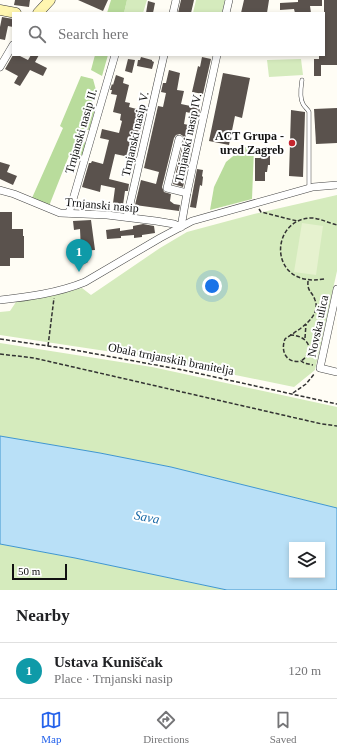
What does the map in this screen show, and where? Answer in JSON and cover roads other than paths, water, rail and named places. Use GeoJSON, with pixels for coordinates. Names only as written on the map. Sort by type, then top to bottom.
{"type":"FeatureCollection","features":[{"type":"Feature","properties":{"kind":"street"},"geometry":{"type":"LineString","coordinates":[[39,12],[50,0]]}},
{"type":"Feature","properties":{"kind":"street"},"geometry":{"type":"LineString","coordinates":[[174,12],[176,0]]}},
{"type":"Feature","properties":{"kind":"street"},"geometry":{"type":"LineString","coordinates":[[226,12],[229,0]]}},
{"type":"Feature","properties":{"kind":"street"},"geometry":{"type":"LineString","coordinates":[[0,10],[12,12]]}},
{"type":"Feature","properties":{"kind":"street"},"geometry":{"type":"LineString","coordinates":[[0,67],[12,47]]}},
{"type":"Feature","properties":{"kind":"street","name":"Trnjanski nasip II."},"geometry":{"type":"LineString","coordinates":[[69,213],[115,56]]}},
{"type":"Feature","properties":{"kind":"street","name":"Trnjanski nasip V."},"geometry":{"type":"LineString","coordinates":[[127,217],[164,56]]}},
{"type":"Feature","properties":{"kind":"street","name":"Trnjanski nasip IV."},"geometry":{"type":"LineString","coordinates":[[181,227],[217,56]]}},
{"type":"Feature","properties":{"kind":"street"},"geometry":{"type":"LineString","coordinates":[[179,139],[167,188],[187,193]]}},
{"type":"Feature","properties":{"kind":"street"},"geometry":{"type":"LineString","coordinates":[[0,300],[29,296],[72,287],[97,276],[192,221],[309,188],[337,184]]}},
{"type":"Feature","properties":{"kind":"street","name":"Trnjanski nasip"},"geometry":{"type":"LineString","coordinates":[[0,190],[14,194],[53,211],[161,221],[181,227]]}},
{"type":"Feature","properties":{"kind":"street","name":"Novska ulica"},"geometry":{"type":"LineString","coordinates":[[337,289],[319,369],[337,372]]}},
{"type":"Feature","properties":{"kind":"lane"},"geometry":{"type":"LineString","coordinates":[[302,80],[302,103],[309,112],[309,188]]}},
{"type":"Feature","properties":{"kind":"water","name":"Sava"},"geometry":{"type":"Polygon","coordinates":[[[0,436],[171,467],[337,508],[337,590],[227,590],[0,544],[0,436]]]}},
{"type":"Feature","properties":{"kind":"place","name":"ACT Grupa - ured Zagreb"},"geometry":{"type":"Point","coordinates":[292,143]}},
{"type":"Feature","properties":{"kind":"place","name":"Ustava Kuniščak"},"geometry":{"type":"Point","coordinates":[79,272]}}]}
